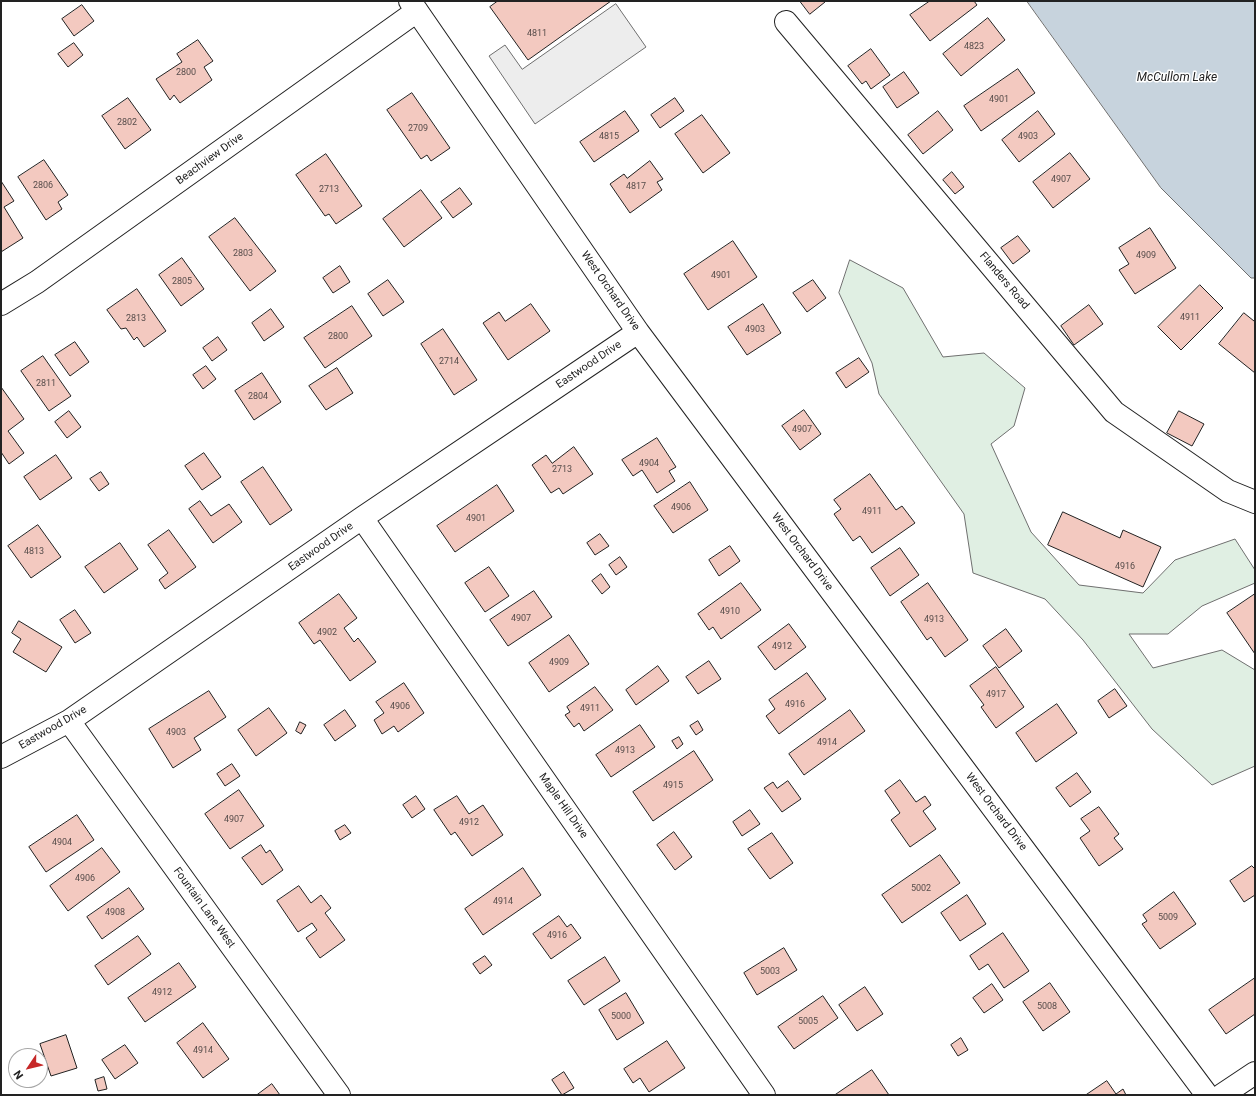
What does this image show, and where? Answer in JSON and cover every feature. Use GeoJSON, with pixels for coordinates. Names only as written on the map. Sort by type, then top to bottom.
{"type":"FeatureCollection","features":[{"type":"Feature","properties":{"kind":"street","name":"Beachview Drive"},"geometry":{"type":"LineString","coordinates":[[1,304],[37,282],[414,6]]}},
{"type":"Feature","properties":{"kind":"street","name":"West Orchard Drive"},"geometry":{"type":"LineString","coordinates":[[414,6],[638,332],[1207,1095]]}},
{"type":"Feature","properties":{"kind":"street","name":"Flanders Road"},"geometry":{"type":"LineString","coordinates":[[786,22],[1114,412],[1228,491],[1255,502]]}},
{"type":"Feature","properties":{"kind":"street","name":"Eastwood Drive"},"geometry":{"type":"LineString","coordinates":[[1,757],[69,721],[362,518],[638,332]]}},
{"type":"Feature","properties":{"kind":"street","name":"Maple Hill Drive"},"geometry":{"type":"LineString","coordinates":[[362,518],[764,1095]]}},
{"type":"Feature","properties":{"kind":"street","name":"Fountain Lane West"},"geometry":{"type":"LineString","coordinates":[[69,721],[339,1095]]}},
{"type":"Feature","properties":{"kind":"street"},"geometry":{"type":"LineString","coordinates":[[1222,1095],[1255,1073]]}},
{"type":"Feature","properties":{"kind":"green space"},"geometry":{"type":"Polygon","coordinates":[[[850,260],[903,288],[943,357],[984,353],[1025,388],[1014,426],[991,444],[1031,532],[1079,585],[1143,593],[1175,560],[1235,539],[1255,570],[1255,583],[1202,606],[1168,634],[1129,634],[1153,668],[1222,650],[1255,670],[1255,766],[1212,785],[1152,729],[1083,640],[1045,599],[973,573],[964,514],[879,394],[872,363],[839,293],[850,260]]]}},
{"type":"Feature","properties":{"kind":"shaded area"},"geometry":{"type":"Polygon","coordinates":[[[616,4],[646,47],[535,124],[489,56],[505,45],[522,69],[616,4]]]}},
{"type":"Feature","properties":{"kind":"water","name":"McCullom Lake"},"geometry":{"type":"Polygon","coordinates":[[[1027,1],[1255,1],[1255,278],[1251,278],[1161,188],[1027,1]]]}},
{"type":"Feature","properties":{"kind":"building"},"geometry":{"type":"Polygon","coordinates":[[[498,1],[611,1],[528,60],[490,7],[498,1]]]}},
{"type":"Feature","properties":{"kind":"building"},"geometry":{"type":"Polygon","coordinates":[[[800,1],[824,1],[825,2],[810,14],[800,1]]]}},
{"type":"Feature","properties":{"kind":"building"},"geometry":{"type":"Polygon","coordinates":[[[930,1],[974,1],[977,5],[930,41],[910,15],[930,1]]]}},
{"type":"Feature","properties":{"kind":"building"},"geometry":{"type":"Polygon","coordinates":[[[82,5],[94,21],[74,36],[62,19],[82,5]]]}},
{"type":"Feature","properties":{"kind":"building"},"geometry":{"type":"Polygon","coordinates":[[[988,18],[1005,40],[961,76],[943,54],[988,18]]]}},
{"type":"Feature","properties":{"kind":"building"},"geometry":{"type":"Polygon","coordinates":[[[198,40],[213,61],[204,67],[212,80],[180,103],[174,95],[170,100],[156,79],[182,62],[177,54],[198,40]]]}},
{"type":"Feature","properties":{"kind":"building"},"geometry":{"type":"Polygon","coordinates":[[[74,43],[83,55],[68,67],[58,54],[74,43]]]}},
{"type":"Feature","properties":{"kind":"building"},"geometry":{"type":"Polygon","coordinates":[[[871,49],[890,75],[871,89],[866,81],[862,84],[848,66],[871,49]]]}},
{"type":"Feature","properties":{"kind":"building"},"geometry":{"type":"Polygon","coordinates":[[[1018,69],[1035,93],[981,131],[964,106],[1018,69]]]}},
{"type":"Feature","properties":{"kind":"building"},"geometry":{"type":"Polygon","coordinates":[[[904,72],[919,93],[897,108],[883,87],[904,72]]]}},
{"type":"Feature","properties":{"kind":"building"},"geometry":{"type":"Polygon","coordinates":[[[412,93],[450,148],[431,161],[427,155],[421,159],[387,110],[412,93]]]}},
{"type":"Feature","properties":{"kind":"building"},"geometry":{"type":"Polygon","coordinates":[[[128,98],[151,130],[125,149],[102,116],[128,98]]]}},
{"type":"Feature","properties":{"kind":"building"},"geometry":{"type":"Polygon","coordinates":[[[675,98],[684,111],[660,128],[651,115],[675,98]]]}},
{"type":"Feature","properties":{"kind":"building"},"geometry":{"type":"Polygon","coordinates":[[[625,111],[639,131],[594,162],[580,142],[625,111]]]}},
{"type":"Feature","properties":{"kind":"building"},"geometry":{"type":"Polygon","coordinates":[[[938,111],[953,130],[923,154],[908,135],[938,111]]]}},
{"type":"Feature","properties":{"kind":"building"},"geometry":{"type":"Polygon","coordinates":[[[1038,111],[1055,134],[1019,162],[1002,140],[1038,111]]]}},
{"type":"Feature","properties":{"kind":"building"},"geometry":{"type":"Polygon","coordinates":[[[702,115],[730,153],[703,173],[675,134],[702,115]]]}},
{"type":"Feature","properties":{"kind":"building"},"geometry":{"type":"Polygon","coordinates":[[[1070,153],[1090,179],[1053,208],[1033,182],[1070,153]]]}},
{"type":"Feature","properties":{"kind":"building"},"geometry":{"type":"Polygon","coordinates":[[[326,154],[362,206],[336,224],[329,214],[325,216],[296,175],[326,154]]]}},
{"type":"Feature","properties":{"kind":"building"},"geometry":{"type":"Polygon","coordinates":[[[44,160],[68,195],[58,202],[62,209],[46,220],[18,177],[44,160]]]}},
{"type":"Feature","properties":{"kind":"building"},"geometry":{"type":"Polygon","coordinates":[[[650,161],[663,179],[657,182],[662,190],[630,213],[610,184],[624,174],[627,178],[650,161]]]}},
{"type":"Feature","properties":{"kind":"building"},"geometry":{"type":"Polygon","coordinates":[[[952,172],[964,187],[955,194],[943,180],[952,172]]]}},
{"type":"Feature","properties":{"kind":"building"},"geometry":{"type":"Polygon","coordinates":[[[1,181],[14,201],[4,207],[23,238],[1,252],[1,181]]]}},
{"type":"Feature","properties":{"kind":"building"},"geometry":{"type":"Polygon","coordinates":[[[460,188],[472,204],[453,218],[441,202],[460,188]]]}},
{"type":"Feature","properties":{"kind":"building"},"geometry":{"type":"Polygon","coordinates":[[[421,190],[442,218],[404,247],[383,219],[421,190]]]}},
{"type":"Feature","properties":{"kind":"building"},"geometry":{"type":"Polygon","coordinates":[[[235,218],[276,271],[250,291],[209,237],[235,218]]]}},
{"type":"Feature","properties":{"kind":"building"},"geometry":{"type":"Polygon","coordinates":[[[1150,228],[1176,268],[1135,294],[1119,270],[1129,264],[1119,248],[1150,228]]]}},
{"type":"Feature","properties":{"kind":"building"},"geometry":{"type":"Polygon","coordinates":[[[1018,236],[1030,251],[1013,264],[1001,248],[1018,236]]]}},
{"type":"Feature","properties":{"kind":"building"},"geometry":{"type":"Polygon","coordinates":[[[733,241],[757,277],[708,310],[684,274],[733,241]]]}},
{"type":"Feature","properties":{"kind":"building"},"geometry":{"type":"Polygon","coordinates":[[[182,258],[204,289],[181,306],[159,275],[182,258]]]}},
{"type":"Feature","properties":{"kind":"building"},"geometry":{"type":"Polygon","coordinates":[[[340,266],[350,282],[333,293],[323,278],[340,266]]]}},
{"type":"Feature","properties":{"kind":"building"},"geometry":{"type":"Polygon","coordinates":[[[388,280],[404,302],[383,316],[368,294],[388,280]]]}},
{"type":"Feature","properties":{"kind":"building"},"geometry":{"type":"Polygon","coordinates":[[[813,280],[826,298],[807,312],[793,293],[813,280]]]}},
{"type":"Feature","properties":{"kind":"building"},"geometry":{"type":"Polygon","coordinates":[[[1200,285],[1223,308],[1181,350],[1158,327],[1200,285]]]}},
{"type":"Feature","properties":{"kind":"building"},"geometry":{"type":"Polygon","coordinates":[[[137,289],[166,331],[144,347],[137,337],[134,340],[126,328],[121,329],[107,310],[137,289]]]}},
{"type":"Feature","properties":{"kind":"building"},"geometry":{"type":"Polygon","coordinates":[[[531,304],[550,331],[508,360],[483,323],[499,312],[505,321],[531,304]]]}},
{"type":"Feature","properties":{"kind":"building"},"geometry":{"type":"Polygon","coordinates":[[[763,304],[781,333],[747,355],[728,327],[763,304]]]}},
{"type":"Feature","properties":{"kind":"building"},"geometry":{"type":"Polygon","coordinates":[[[1089,305],[1103,324],[1074,345],[1061,326],[1089,305]]]}},
{"type":"Feature","properties":{"kind":"building"},"geometry":{"type":"Polygon","coordinates":[[[352,306],[372,336],[325,368],[304,338],[352,306]]]}},
{"type":"Feature","properties":{"kind":"building"},"geometry":{"type":"Polygon","coordinates":[[[271,309],[284,327],[264,341],[252,323],[271,309]]]}},
{"type":"Feature","properties":{"kind":"building"},"geometry":{"type":"Polygon","coordinates":[[[1244,313],[1254,321],[1255,319],[1255,373],[1219,344],[1244,313]]]}},
{"type":"Feature","properties":{"kind":"building"},"geometry":{"type":"Polygon","coordinates":[[[443,329],[477,380],[454,395],[421,344],[443,329]]]}},
{"type":"Feature","properties":{"kind":"building"},"geometry":{"type":"Polygon","coordinates":[[[218,337],[227,350],[212,361],[203,348],[218,337]]]}},
{"type":"Feature","properties":{"kind":"building"},"geometry":{"type":"Polygon","coordinates":[[[75,342],[89,362],[70,376],[55,355],[75,342]]]}},
{"type":"Feature","properties":{"kind":"building"},"geometry":{"type":"Polygon","coordinates":[[[43,356],[71,396],[49,411],[21,371],[43,356]]]}},
{"type":"Feature","properties":{"kind":"building"},"geometry":{"type":"Polygon","coordinates":[[[859,358],[869,372],[846,388],[836,373],[859,358]]]}},
{"type":"Feature","properties":{"kind":"building"},"geometry":{"type":"Polygon","coordinates":[[[206,366],[216,379],[203,389],[193,375],[206,366]]]}},
{"type":"Feature","properties":{"kind":"building"},"geometry":{"type":"Polygon","coordinates":[[[337,368],[353,393],[326,410],[309,386],[337,368]]]}},
{"type":"Feature","properties":{"kind":"building"},"geometry":{"type":"Polygon","coordinates":[[[262,373],[281,402],[254,420],[235,391],[262,373]]]}},
{"type":"Feature","properties":{"kind":"building"},"geometry":{"type":"Polygon","coordinates":[[[1,387],[24,419],[8,431],[24,453],[9,464],[1,452],[1,387]]]}},
{"type":"Feature","properties":{"kind":"building"},"geometry":{"type":"Polygon","coordinates":[[[804,410],[821,434],[800,450],[782,426],[804,410]]]}},
{"type":"Feature","properties":{"kind":"building"},"geometry":{"type":"Polygon","coordinates":[[[69,411],[81,427],[67,438],[55,422],[69,411]]]}},
{"type":"Feature","properties":{"kind":"building"},"geometry":{"type":"Polygon","coordinates":[[[1179,411],[1204,424],[1192,446],[1167,433],[1179,411]]]}},
{"type":"Feature","properties":{"kind":"building"},"geometry":{"type":"Polygon","coordinates":[[[657,438],[676,467],[669,471],[675,481],[657,493],[642,470],[633,476],[622,460],[657,438]]]}},
{"type":"Feature","properties":{"kind":"building"},"geometry":{"type":"Polygon","coordinates":[[[574,447],[593,474],[563,494],[559,488],[551,493],[532,465],[546,455],[552,463],[574,447]]]}},
{"type":"Feature","properties":{"kind":"building"},"geometry":{"type":"Polygon","coordinates":[[[204,453],[221,477],[202,490],[185,466],[204,453]]]}},
{"type":"Feature","properties":{"kind":"building"},"geometry":{"type":"Polygon","coordinates":[[[56,455],[72,478],[40,500],[24,477],[56,455]]]}},
{"type":"Feature","properties":{"kind":"building"},"geometry":{"type":"Polygon","coordinates":[[[263,467],[292,510],[270,525],[241,482],[263,467]]]}},
{"type":"Feature","properties":{"kind":"building"},"geometry":{"type":"Polygon","coordinates":[[[101,472],[109,484],[99,491],[90,479],[101,472]]]}},
{"type":"Feature","properties":{"kind":"building"},"geometry":{"type":"Polygon","coordinates":[[[870,474],[896,510],[902,506],[915,523],[872,553],[860,536],[853,541],[834,514],[841,509],[834,500],[870,474]]]}},
{"type":"Feature","properties":{"kind":"building"},"geometry":{"type":"Polygon","coordinates":[[[690,482],[708,510],[673,533],[654,506],[690,482]]]}},
{"type":"Feature","properties":{"kind":"building"},"geometry":{"type":"Polygon","coordinates":[[[497,485],[514,511],[455,552],[437,526],[497,485]]]}},
{"type":"Feature","properties":{"kind":"building"},"geometry":{"type":"Polygon","coordinates":[[[200,501],[211,516],[229,504],[242,522],[213,543],[189,509],[200,501]]]}},
{"type":"Feature","properties":{"kind":"building"},"geometry":{"type":"Polygon","coordinates":[[[1063,512],[1120,538],[1123,530],[1161,547],[1143,587],[1048,545],[1063,512]]]}},
{"type":"Feature","properties":{"kind":"building"},"geometry":{"type":"Polygon","coordinates":[[[38,525],[61,557],[31,578],[8,546],[38,525]]]}},
{"type":"Feature","properties":{"kind":"building"},"geometry":{"type":"Polygon","coordinates":[[[169,530],[196,567],[165,589],[159,580],[168,573],[148,545],[169,530]]]}},
{"type":"Feature","properties":{"kind":"building"},"geometry":{"type":"Polygon","coordinates":[[[600,534],[609,546],[595,555],[587,543],[600,534]]]}},
{"type":"Feature","properties":{"kind":"building"},"geometry":{"type":"Polygon","coordinates":[[[120,543],[138,569],[104,593],[85,567],[120,543]]]}},
{"type":"Feature","properties":{"kind":"building"},"geometry":{"type":"Polygon","coordinates":[[[730,546],[740,561],[719,576],[709,560],[730,546]]]}},
{"type":"Feature","properties":{"kind":"building"},"geometry":{"type":"Polygon","coordinates":[[[900,548],[919,575],[890,596],[871,568],[900,548]]]}},
{"type":"Feature","properties":{"kind":"building"},"geometry":{"type":"Polygon","coordinates":[[[620,557],[627,567],[616,575],[609,565],[620,557]]]}},
{"type":"Feature","properties":{"kind":"building"},"geometry":{"type":"Polygon","coordinates":[[[489,567],[509,596],[485,612],[465,583],[489,567]]]}},
{"type":"Feature","properties":{"kind":"building"},"geometry":{"type":"Polygon","coordinates":[[[601,574],[610,587],[602,594],[592,581],[601,574]]]}},
{"type":"Feature","properties":{"kind":"building"},"geometry":{"type":"Polygon","coordinates":[[[741,583],[761,610],[721,639],[713,627],[709,630],[698,614],[741,583]]]}},
{"type":"Feature","properties":{"kind":"building"},"geometry":{"type":"Polygon","coordinates":[[[928,583],[968,640],[945,657],[931,637],[927,640],[901,602],[928,583]]]}},
{"type":"Feature","properties":{"kind":"building"},"geometry":{"type":"Polygon","coordinates":[[[534,591],[552,617],[508,646],[490,620],[534,591]]]}},
{"type":"Feature","properties":{"kind":"building"},"geometry":{"type":"Polygon","coordinates":[[[339,594],[357,618],[344,628],[354,642],[358,638],[376,662],[350,681],[320,640],[314,644],[299,623],[339,594]]]}},
{"type":"Feature","properties":{"kind":"building"},"geometry":{"type":"Polygon","coordinates":[[[1255,594],[1255,654],[1227,613],[1255,594]]]}},
{"type":"Feature","properties":{"kind":"building"},"geometry":{"type":"Polygon","coordinates":[[[75,610],[91,633],[75,643],[60,620],[75,610]]]}},
{"type":"Feature","properties":{"kind":"building"},"geometry":{"type":"Polygon","coordinates":[[[19,621],[62,647],[46,672],[13,652],[21,639],[12,633],[19,621]]]}},
{"type":"Feature","properties":{"kind":"building"},"geometry":{"type":"Polygon","coordinates":[[[789,624],[806,647],[775,670],[758,647],[789,624]]]}},
{"type":"Feature","properties":{"kind":"building"},"geometry":{"type":"Polygon","coordinates":[[[1006,629],[1022,651],[999,668],[983,646],[1006,629]]]}},
{"type":"Feature","properties":{"kind":"building"},"geometry":{"type":"Polygon","coordinates":[[[569,635],[589,664],[549,692],[529,663],[569,635]]]}},
{"type":"Feature","properties":{"kind":"building"},"geometry":{"type":"Polygon","coordinates":[[[709,661],[721,679],[698,694],[686,677],[709,661]]]}},
{"type":"Feature","properties":{"kind":"building"},"geometry":{"type":"Polygon","coordinates":[[[658,666],[669,681],[636,705],[626,690],[658,666]]]}},
{"type":"Feature","properties":{"kind":"building"},"geometry":{"type":"Polygon","coordinates":[[[996,667],[1024,707],[996,728],[981,707],[984,705],[970,686],[996,667]]]}},
{"type":"Feature","properties":{"kind":"building"},"geometry":{"type":"Polygon","coordinates":[[[807,673],[826,699],[779,734],[766,716],[775,709],[769,700],[807,673]]]}},
{"type":"Feature","properties":{"kind":"building"},"geometry":{"type":"Polygon","coordinates":[[[404,683],[424,713],[398,732],[394,726],[382,734],[374,720],[384,713],[376,702],[404,683]]]}},
{"type":"Feature","properties":{"kind":"building"},"geometry":{"type":"Polygon","coordinates":[[[595,687],[613,710],[584,731],[579,723],[574,727],[565,715],[570,712],[567,707],[595,687]]]}},
{"type":"Feature","properties":{"kind":"building"},"geometry":{"type":"Polygon","coordinates":[[[1115,689],[1127,706],[1109,718],[1098,701],[1115,689]]]}},
{"type":"Feature","properties":{"kind":"building"},"geometry":{"type":"Polygon","coordinates":[[[209,691],[226,717],[194,738],[201,750],[173,768],[149,729],[209,691]]]}},
{"type":"Feature","properties":{"kind":"building"},"geometry":{"type":"Polygon","coordinates":[[[1057,704],[1077,733],[1036,762],[1016,733],[1057,704]]]}},
{"type":"Feature","properties":{"kind":"building"},"geometry":{"type":"Polygon","coordinates":[[[269,708],[287,733],[256,756],[238,730],[269,708]]]}},
{"type":"Feature","properties":{"kind":"building"},"geometry":{"type":"Polygon","coordinates":[[[345,710],[356,726],[335,741],[324,725],[345,710]]]}},
{"type":"Feature","properties":{"kind":"building"},"geometry":{"type":"Polygon","coordinates":[[[850,710],[865,731],[804,775],[789,754],[850,710]]]}},
{"type":"Feature","properties":{"kind":"building"},"geometry":{"type":"Polygon","coordinates":[[[698,721],[703,730],[696,735],[690,726],[698,721]]]}},
{"type":"Feature","properties":{"kind":"building"},"geometry":{"type":"Polygon","coordinates":[[[300,722],[306,725],[301,734],[296,731],[300,722]]]}},
{"type":"Feature","properties":{"kind":"building"},"geometry":{"type":"Polygon","coordinates":[[[640,725],[655,747],[611,777],[596,755],[640,725]]]}},
{"type":"Feature","properties":{"kind":"building"},"geometry":{"type":"Polygon","coordinates":[[[679,737],[683,744],[677,749],[672,741],[679,737]]]}},
{"type":"Feature","properties":{"kind":"building"},"geometry":{"type":"Polygon","coordinates":[[[694,751],[713,780],[653,821],[633,792],[694,751]]]}},
{"type":"Feature","properties":{"kind":"building"},"geometry":{"type":"Polygon","coordinates":[[[232,764],[240,776],[225,786],[217,774],[232,764]]]}},
{"type":"Feature","properties":{"kind":"building"},"geometry":{"type":"Polygon","coordinates":[[[1077,773],[1091,792],[1070,807],[1056,788],[1077,773]]]}},
{"type":"Feature","properties":{"kind":"building"},"geometry":{"type":"Polygon","coordinates":[[[900,780],[916,802],[925,796],[931,805],[923,811],[936,829],[910,847],[891,820],[900,813],[885,791],[900,780]]]}},
{"type":"Feature","properties":{"kind":"building"},"geometry":{"type":"Polygon","coordinates":[[[788,781],[801,799],[782,812],[764,788],[773,782],[777,788],[788,781]]]}},
{"type":"Feature","properties":{"kind":"building"},"geometry":{"type":"Polygon","coordinates":[[[239,790],[264,826],[230,849],[205,814],[239,790]]]}},
{"type":"Feature","properties":{"kind":"building"},"geometry":{"type":"Polygon","coordinates":[[[416,796],[425,809],[412,818],[403,805],[416,796]]]}},
{"type":"Feature","properties":{"kind":"building"},"geometry":{"type":"Polygon","coordinates":[[[457,796],[469,814],[483,805],[503,835],[472,856],[455,832],[451,835],[434,810],[457,796]]]}},
{"type":"Feature","properties":{"kind":"building"},"geometry":{"type":"Polygon","coordinates":[[[1099,807],[1119,834],[1114,838],[1123,849],[1099,866],[1080,838],[1090,831],[1081,819],[1099,807]]]}},
{"type":"Feature","properties":{"kind":"building"},"geometry":{"type":"Polygon","coordinates":[[[750,810],[760,824],[742,836],[733,822],[750,810]]]}},
{"type":"Feature","properties":{"kind":"building"},"geometry":{"type":"Polygon","coordinates":[[[77,815],[94,840],[46,872],[29,847],[77,815]]]}},
{"type":"Feature","properties":{"kind":"building"},"geometry":{"type":"Polygon","coordinates":[[[345,825],[351,833],[340,840],[335,831],[345,825]]]}},
{"type":"Feature","properties":{"kind":"building"},"geometry":{"type":"Polygon","coordinates":[[[674,832],[692,857],[675,870],[657,845],[674,832]]]}},
{"type":"Feature","properties":{"kind":"building"},"geometry":{"type":"Polygon","coordinates":[[[772,833],[793,863],[770,879],[748,849],[772,833]]]}},
{"type":"Feature","properties":{"kind":"building"},"geometry":{"type":"Polygon","coordinates":[[[261,845],[266,853],[270,850],[283,870],[262,885],[242,858],[261,845]]]}},
{"type":"Feature","properties":{"kind":"building"},"geometry":{"type":"Polygon","coordinates":[[[102,848],[120,872],[68,911],[50,886],[102,848]]]}},
{"type":"Feature","properties":{"kind":"building"},"geometry":{"type":"Polygon","coordinates":[[[940,855],[960,883],[902,923],[882,895],[940,855]]]}},
{"type":"Feature","properties":{"kind":"building"},"geometry":{"type":"Polygon","coordinates":[[[1252,866],[1255,869],[1255,895],[1244,902],[1230,881],[1252,866]]]}},
{"type":"Feature","properties":{"kind":"building"},"geometry":{"type":"Polygon","coordinates":[[[523,868],[541,895],[483,935],[465,909],[523,868]]]}},
{"type":"Feature","properties":{"kind":"building"},"geometry":{"type":"Polygon","coordinates":[[[299,886],[311,903],[321,895],[331,908],[325,913],[345,940],[320,958],[306,938],[317,930],[312,923],[298,932],[277,901],[299,886]]]}},
{"type":"Feature","properties":{"kind":"building"},"geometry":{"type":"Polygon","coordinates":[[[129,888],[144,909],[102,939],[87,917],[129,888]]]}},
{"type":"Feature","properties":{"kind":"building"},"geometry":{"type":"Polygon","coordinates":[[[1174,892],[1196,924],[1160,949],[1142,924],[1147,921],[1143,915],[1174,892]]]}},
{"type":"Feature","properties":{"kind":"building"},"geometry":{"type":"Polygon","coordinates":[[[967,895],[986,924],[960,941],[941,913],[967,895]]]}},
{"type":"Feature","properties":{"kind":"building"},"geometry":{"type":"Polygon","coordinates":[[[559,916],[567,927],[571,924],[581,938],[551,959],[533,934],[559,916]]]}},
{"type":"Feature","properties":{"kind":"building"},"geometry":{"type":"Polygon","coordinates":[[[1003,933],[1029,971],[1004,988],[988,964],[979,970],[970,956],[1003,933]]]}},
{"type":"Feature","properties":{"kind":"building"},"geometry":{"type":"Polygon","coordinates":[[[138,936],[151,954],[108,985],[95,966],[138,936]]]}},
{"type":"Feature","properties":{"kind":"building"},"geometry":{"type":"Polygon","coordinates":[[[784,948],[797,970],[757,995],[744,973],[784,948]]]}},
{"type":"Feature","properties":{"kind":"building"},"geometry":{"type":"Polygon","coordinates":[[[485,956],[492,965],[480,974],[473,964],[485,956]]]}},
{"type":"Feature","properties":{"kind":"building"},"geometry":{"type":"Polygon","coordinates":[[[605,957],[620,981],[584,1005],[568,981],[605,957]]]}},
{"type":"Feature","properties":{"kind":"building"},"geometry":{"type":"Polygon","coordinates":[[[179,963],[196,987],[145,1022],[128,998],[179,963]]]}},
{"type":"Feature","properties":{"kind":"building"},"geometry":{"type":"Polygon","coordinates":[[[1255,978],[1255,1014],[1226,1034],[1209,1010],[1255,978]]]}},
{"type":"Feature","properties":{"kind":"building"},"geometry":{"type":"Polygon","coordinates":[[[1050,983],[1070,1012],[1043,1031],[1023,1002],[1050,983]]]}},
{"type":"Feature","properties":{"kind":"building"},"geometry":{"type":"Polygon","coordinates":[[[992,984],[1003,1000],[984,1013],[973,998],[992,984]]]}},
{"type":"Feature","properties":{"kind":"building"},"geometry":{"type":"Polygon","coordinates":[[[865,987],[883,1014],[857,1031],[839,1005],[865,987]]]}},
{"type":"Feature","properties":{"kind":"building"},"geometry":{"type":"Polygon","coordinates":[[[626,993],[644,1023],[617,1040],[599,1010],[626,993]]]}},
{"type":"Feature","properties":{"kind":"building"},"geometry":{"type":"Polygon","coordinates":[[[823,996],[838,1018],[794,1049],[778,1027],[823,996]]]}},
{"type":"Feature","properties":{"kind":"building"},"geometry":{"type":"Polygon","coordinates":[[[203,1023],[229,1059],[203,1078],[177,1043],[203,1023]]]}},
{"type":"Feature","properties":{"kind":"building"},"geometry":{"type":"Polygon","coordinates":[[[66,1035],[77,1068],[51,1076],[48,1067],[48,1048],[41,1048],[40,1044],[66,1035]]]}},
{"type":"Feature","properties":{"kind":"building"},"geometry":{"type":"Polygon","coordinates":[[[961,1038],[968,1050],[958,1056],[951,1045],[961,1038]]]}},
{"type":"Feature","properties":{"kind":"building"},"geometry":{"type":"Polygon","coordinates":[[[667,1041],[685,1068],[649,1092],[640,1078],[633,1083],[624,1069],[667,1041]]]}},
{"type":"Feature","properties":{"kind":"building"},"geometry":{"type":"Polygon","coordinates":[[[125,1045],[138,1063],[115,1079],[102,1060],[125,1045]]]}},
{"type":"Feature","properties":{"kind":"building"},"geometry":{"type":"Polygon","coordinates":[[[872,1070],[889,1095],[835,1095],[872,1070]]]}},
{"type":"Feature","properties":{"kind":"building"},"geometry":{"type":"Polygon","coordinates":[[[564,1072],[574,1088],[562,1095],[552,1080],[564,1072]]]}},
{"type":"Feature","properties":{"kind":"building"},"geometry":{"type":"Polygon","coordinates":[[[104,1077],[107,1089],[98,1091],[95,1080],[104,1077]]]}},
{"type":"Feature","properties":{"kind":"building"},"geometry":{"type":"Polygon","coordinates":[[[1107,1081],[1116,1094],[1123,1089],[1126,1095],[1086,1095],[1107,1081]]]}},
{"type":"Feature","properties":{"kind":"building"},"geometry":{"type":"Polygon","coordinates":[[[272,1084],[280,1095],[257,1095],[272,1084]]]}}]}
